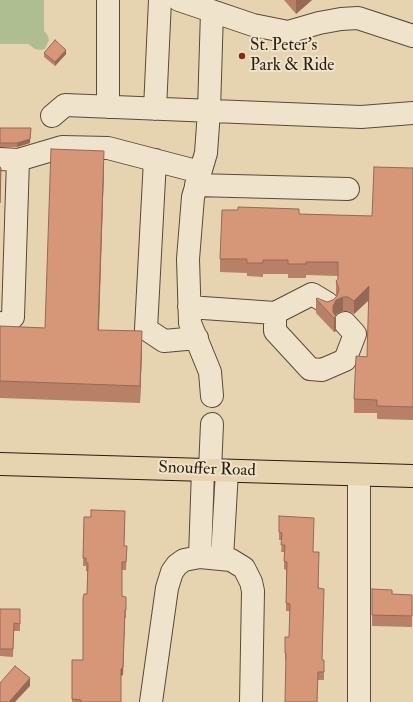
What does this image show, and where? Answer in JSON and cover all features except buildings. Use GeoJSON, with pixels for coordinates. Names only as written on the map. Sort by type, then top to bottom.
{"type":"FeatureCollection","features":[{"type":"Feature","properties":{"kind":"main road","name":"Snouffer Road"},"geometry":{"type":"LineString","coordinates":[[0,464],[413,476]]}},
{"type":"Feature","properties":{"kind":"street"},"geometry":{"type":"LineString","coordinates":[[108,0],[108,107]]}},
{"type":"Feature","properties":{"kind":"street"},"geometry":{"type":"LineString","coordinates":[[155,109],[160,0]]}},
{"type":"Feature","properties":{"kind":"street"},"geometry":{"type":"LineString","coordinates":[[179,0],[253,26],[288,32],[319,23],[358,18],[413,36]]}},
{"type":"Feature","properties":{"kind":"street"},"geometry":{"type":"LineString","coordinates":[[212,12],[209,111],[206,153],[193,197],[188,259],[190,323],[210,372],[212,396],[220,402],[219,421],[212,424],[213,470],[222,558]]}},
{"type":"Feature","properties":{"kind":"street"},"geometry":{"type":"LineString","coordinates":[[52,116],[65,106],[361,117],[413,112]]}},
{"type":"Feature","properties":{"kind":"street"},"geometry":{"type":"LineString","coordinates":[[0,324],[5,324],[13,317],[9,159],[62,147],[108,148],[155,160],[198,178],[348,189]]}},
{"type":"Feature","properties":{"kind":"street"},"geometry":{"type":"LineString","coordinates":[[155,160],[146,329],[164,341],[197,338]]}},
{"type":"Feature","properties":{"kind":"street"},"geometry":{"type":"LineString","coordinates":[[275,322],[312,294],[327,303]]}},
{"type":"Feature","properties":{"kind":"street"},"geometry":{"type":"LineString","coordinates":[[189,308],[275,322],[310,369],[322,370],[345,360],[355,334],[344,323]]}},
{"type":"Feature","properties":{"kind":"street"},"geometry":{"type":"LineString","coordinates":[[200,557],[213,470]]}},
{"type":"Feature","properties":{"kind":"street"},"geometry":{"type":"LineString","coordinates":[[359,475],[359,702]]}},
{"type":"Feature","properties":{"kind":"street"},"geometry":{"type":"LineString","coordinates":[[151,702],[167,588],[172,572],[177,565],[184,560],[200,557],[231,560],[244,568],[252,582],[251,702]]}},
{"type":"Feature","properties":{"kind":"green space"},"geometry":{"type":"Polygon","coordinates":[[[0,0],[44,0],[44,31],[49,40],[45,49],[35,49],[28,44],[0,44],[0,0]]]}},
{"type":"Feature","properties":{"kind":"place","name":"St. Peter's Park & Ride"},"geometry":{"type":"Point","coordinates":[242,56]}}]}
